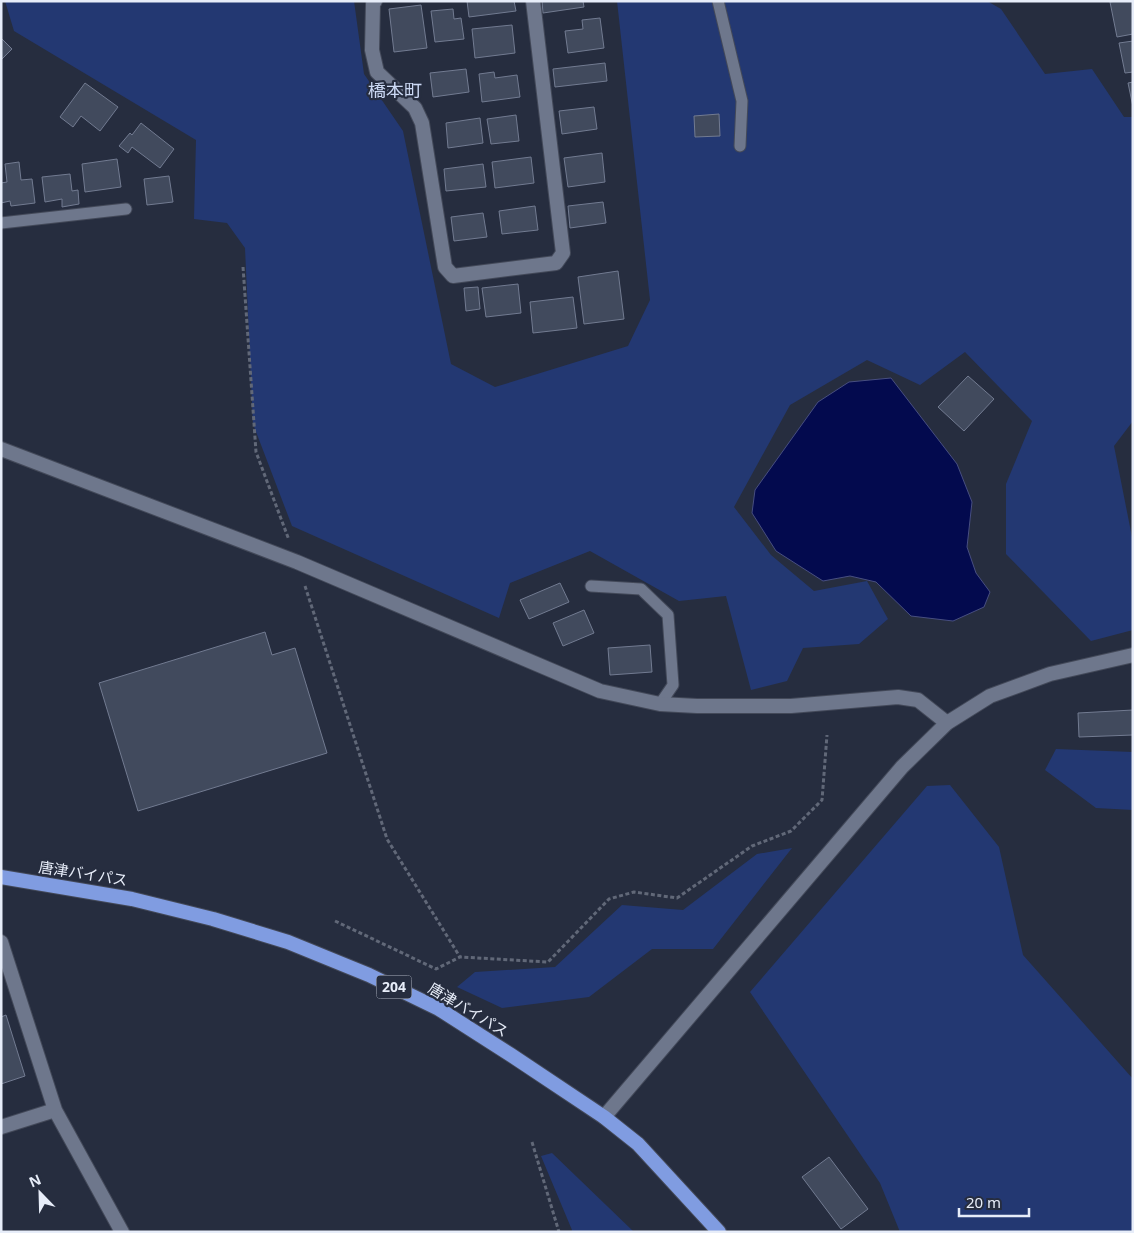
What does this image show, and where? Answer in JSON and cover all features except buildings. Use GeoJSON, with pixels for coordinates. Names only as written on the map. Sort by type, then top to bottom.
{"type":"FeatureCollection","features":[{"type":"Feature","properties":{"kind":"highway","name":"唐津バイパス"},"geometry":{"type":"LineString","coordinates":[[1,877],[132,899],[213,919],[288,942],[369,974],[440,1009],[511,1054],[604,1118],[638,1144],[719,1232]]}},
{"type":"Feature","properties":{"kind":"street"},"geometry":{"type":"LineString","coordinates":[[375,1],[373,4],[372,50],[377,72],[415,108],[422,123],[445,267],[453,276],[556,263],[563,252],[533,1]]}},
{"type":"Feature","properties":{"kind":"street"},"geometry":{"type":"LineString","coordinates":[[1,449],[297,562],[600,691],[660,704],[697,706],[791,706],[898,697],[918,700],[947,722]]}},
{"type":"Feature","properties":{"kind":"street"},"geometry":{"type":"LineString","coordinates":[[604,1118],[902,767],[947,722],[990,696],[1041,677],[1133,655]]}},
{"type":"Feature","properties":{"kind":"street"},"geometry":{"type":"LineString","coordinates":[[1,942],[55,1110],[122,1232]]}},
{"type":"Feature","properties":{"kind":"street"},"geometry":{"type":"LineString","coordinates":[[1,1127],[55,1110]]}},
{"type":"Feature","properties":{"kind":"lane"},"geometry":{"type":"LineString","coordinates":[[718,1],[742,101],[740,146]]}},
{"type":"Feature","properties":{"kind":"lane"},"geometry":{"type":"LineString","coordinates":[[1,223],[126,209]]}},
{"type":"Feature","properties":{"kind":"lane"},"geometry":{"type":"LineString","coordinates":[[591,586],[641,590],[668,615],[673,685],[660,704]]}},
{"type":"Feature","properties":{"kind":"path"},"geometry":{"type":"LineString","coordinates":[[243,267],[256,452],[297,562],[388,839],[460,957]]}},
{"type":"Feature","properties":{"kind":"path"},"geometry":{"type":"LineString","coordinates":[[335,921],[436,969],[460,957],[548,962],[608,899],[634,892],[676,898],[752,846],[791,831],[822,800],[828,735]]}},
{"type":"Feature","properties":{"kind":"path"},"geometry":{"type":"LineString","coordinates":[[532,1142],[559,1232]]}},
{"type":"Feature","properties":{"kind":"shaded area"},"geometry":{"type":"Polygon","coordinates":[[[5,1],[354,1],[364,74],[403,131],[451,364],[495,387],[628,346],[650,300],[617,1],[987,1],[1001,9],[1045,74],[1092,69],[1124,117],[1133,117],[1133,421],[1114,446],[1133,542],[1133,630],[1091,641],[1006,554],[1006,484],[1032,421],[965,352],[920,385],[867,360],[790,405],[734,507],[771,555],[814,591],[867,581],[888,619],[859,644],[803,648],[787,681],[751,690],[726,596],[679,601],[590,551],[510,583],[499,618],[292,526],[253,424],[245,248],[227,223],[194,219],[196,140],[14,31],[5,1]]]}},
{"type":"Feature","properties":{"kind":"shaded area"},"geometry":{"type":"Polygon","coordinates":[[[891,378],[957,464],[972,502],[967,547],[976,573],[990,592],[984,607],[953,621],[911,616],[876,582],[850,576],[823,581],[776,551],[752,513],[755,490],[818,402],[849,382],[891,378]]]}},
{"type":"Feature","properties":{"kind":"shaded area"},"geometry":{"type":"Polygon","coordinates":[[[1056,749],[1133,752],[1133,810],[1096,808],[1045,770],[1056,749]]]}},
{"type":"Feature","properties":{"kind":"shaded area"},"geometry":{"type":"Polygon","coordinates":[[[950,785],[999,847],[1023,955],[1133,1079],[1133,1232],[900,1232],[880,1183],[750,992],[927,786],[950,785]]]}},
{"type":"Feature","properties":{"kind":"shaded area"},"geometry":{"type":"Polygon","coordinates":[[[792,848],[713,949],[652,949],[589,997],[502,1008],[457,987],[475,972],[555,967],[622,905],[683,910],[757,854],[792,848]]]}},
{"type":"Feature","properties":{"kind":"shaded area"},"geometry":{"type":"Polygon","coordinates":[[[552,1153],[634,1232],[571,1232],[572,1230],[541,1156],[552,1153]]]}},
{"type":"Feature","properties":{"kind":"district","name":"橋本町"},"geometry":{"type":"Point","coordinates":[395,91]}}]}
